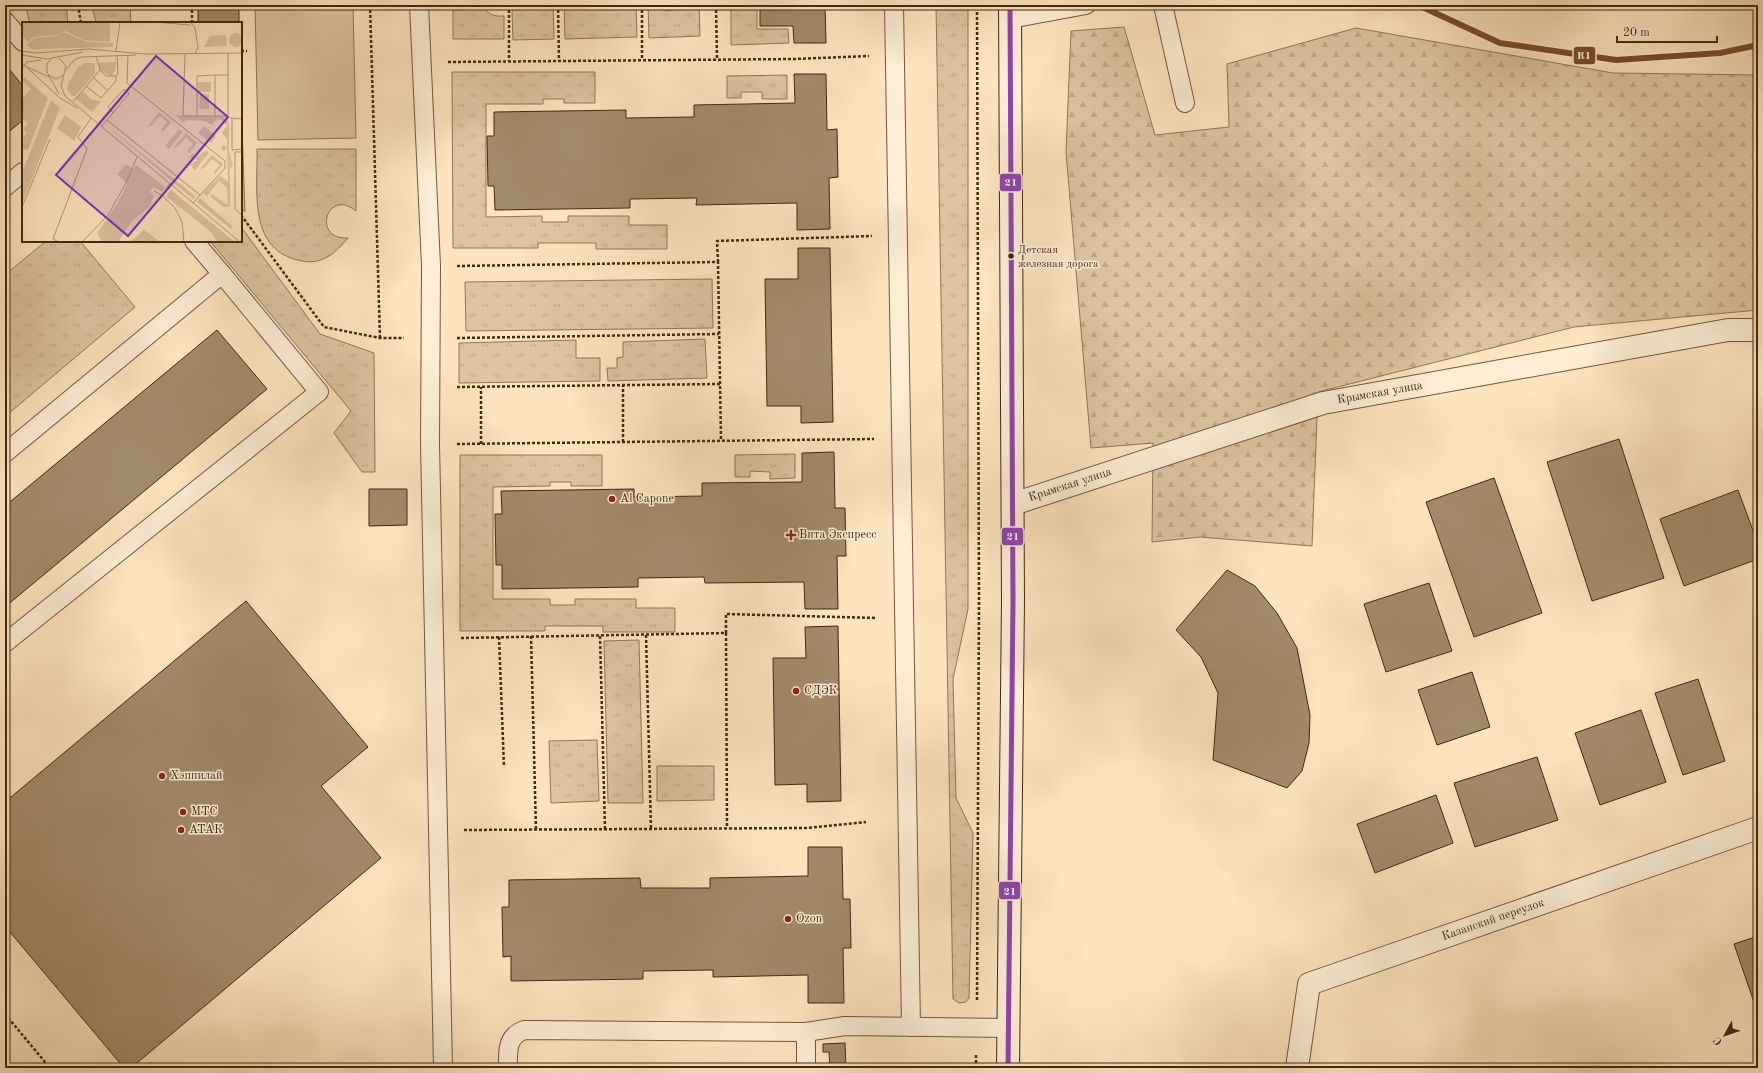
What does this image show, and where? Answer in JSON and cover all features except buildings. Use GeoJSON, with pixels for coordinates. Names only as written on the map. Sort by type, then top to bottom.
{"type":"FeatureCollection","features":[{"type":"Feature","properties":{"kind":"street"},"geometry":{"type":"LineString","coordinates":[[1008,1068],[1013,504],[1010,12]]}},
{"type":"Feature","properties":{"kind":"street","name":"Крымская улица"},"geometry":{"type":"LineString","coordinates":[[1013,504],[1323,403],[1728,330],[1758,330]]}},
{"type":"Feature","properties":{"kind":"street","name":"Казанский переулок"},"geometry":{"type":"LineString","coordinates":[[1297,1068],[1309,984],[1758,828]]}},
{"type":"Feature","properties":{"kind":"lane"},"geometry":{"type":"LineString","coordinates":[[419,5],[431,266],[430,444],[443,1068]]}},
{"type":"Feature","properties":{"kind":"lane"},"geometry":{"type":"LineString","coordinates":[[894,5],[911,1027]]}},
{"type":"Feature","properties":{"kind":"lane"},"geometry":{"type":"LineString","coordinates":[[1010,12],[1086,5]]}},
{"type":"Feature","properties":{"kind":"lane"},"geometry":{"type":"LineString","coordinates":[[1164,5],[1185,103]]}},
{"type":"Feature","properties":{"kind":"lane"},"geometry":{"type":"LineString","coordinates":[[5,21],[22,41]]}},
{"type":"Feature","properties":{"kind":"lane"},"geometry":{"type":"LineString","coordinates":[[5,187],[22,173]]}},
{"type":"Feature","properties":{"kind":"lane"},"geometry":{"type":"LineString","coordinates":[[5,643],[319,392],[195,242]]}},
{"type":"Feature","properties":{"kind":"lane"},"geometry":{"type":"LineString","coordinates":[[5,454],[222,274]]}},
{"type":"Feature","properties":{"kind":"lane"},"geometry":{"type":"LineString","coordinates":[[508,1068],[508,1046],[518,1032],[524,1030],[806,1032],[845,1026],[1009,1028]]}},
{"type":"Feature","properties":{"kind":"lane"},"geometry":{"type":"LineString","coordinates":[[806,1032],[806,1068]]}},
{"type":"Feature","properties":{"kind":"path"},"geometry":{"type":"LineString","coordinates":[[78,5],[81,22]]}},
{"type":"Feature","properties":{"kind":"path"},"geometry":{"type":"LineString","coordinates":[[192,5],[192,22]]}},
{"type":"Feature","properties":{"kind":"path"},"geometry":{"type":"LineString","coordinates":[[242,216],[324,326],[380,338],[370,5]]}},
{"type":"Feature","properties":{"kind":"path"},"geometry":{"type":"LineString","coordinates":[[509,5],[509,61]]}},
{"type":"Feature","properties":{"kind":"path"},"geometry":{"type":"LineString","coordinates":[[558,5],[559,61]]}},
{"type":"Feature","properties":{"kind":"path"},"geometry":{"type":"LineString","coordinates":[[642,5],[642,60]]}},
{"type":"Feature","properties":{"kind":"path"},"geometry":{"type":"LineString","coordinates":[[716,5],[717,60]]}},
{"type":"Feature","properties":{"kind":"path"},"geometry":{"type":"LineString","coordinates":[[976,1068],[979,600],[977,5]]}},
{"type":"Feature","properties":{"kind":"path"},"geometry":{"type":"LineString","coordinates":[[422,62],[794,59],[894,54]]}},
{"type":"Feature","properties":{"kind":"path"},"geometry":{"type":"LineString","coordinates":[[721,441],[717,241],[898,236]]}},
{"type":"Feature","properties":{"kind":"path"},"geometry":{"type":"LineString","coordinates":[[431,266],[718,262]]}},
{"type":"Feature","properties":{"kind":"path"},"geometry":{"type":"LineString","coordinates":[[430,338],[719,334]]}},
{"type":"Feature","properties":{"kind":"path"},"geometry":{"type":"LineString","coordinates":[[430,387],[720,384]]}},
{"type":"Feature","properties":{"kind":"path"},"geometry":{"type":"LineString","coordinates":[[623,385],[623,442]]}},
{"type":"Feature","properties":{"kind":"path"},"geometry":{"type":"LineString","coordinates":[[481,387],[481,444]]}},
{"type":"Feature","properties":{"kind":"path"},"geometry":{"type":"LineString","coordinates":[[430,444],[901,439]]}},
{"type":"Feature","properties":{"kind":"path"},"geometry":{"type":"LineString","coordinates":[[727,828],[726,614],[904,618]]}},
{"type":"Feature","properties":{"kind":"path"},"geometry":{"type":"LineString","coordinates":[[435,638],[726,633]]}},
{"type":"Feature","properties":{"kind":"path"},"geometry":{"type":"LineString","coordinates":[[646,635],[651,829]]}},
{"type":"Feature","properties":{"kind":"path"},"geometry":{"type":"LineString","coordinates":[[531,636],[536,830]]}},
{"type":"Feature","properties":{"kind":"path"},"geometry":{"type":"LineString","coordinates":[[600,636],[605,829]]}},
{"type":"Feature","properties":{"kind":"path"},"geometry":{"type":"LineString","coordinates":[[499,637],[504,767]]}},
{"type":"Feature","properties":{"kind":"path"},"geometry":{"type":"LineString","coordinates":[[437,831],[807,828],[866,822]]}},
{"type":"Feature","properties":{"kind":"path"},"geometry":{"type":"LineString","coordinates":[[5,1014],[50,1068]]}},
{"type":"Feature","properties":{"kind":"green space"},"geometry":{"type":"Polygon","coordinates":[[[682,4],[699,5],[700,36],[649,38],[648,5],[669,11],[682,4]]]}},
{"type":"Feature","properties":{"kind":"green space"},"geometry":{"type":"Polygon","coordinates":[[[25,5],[66,5],[68,22],[30,22],[25,5]]]}},
{"type":"Feature","properties":{"kind":"green space"},"geometry":{"type":"Polygon","coordinates":[[[92,5],[130,5],[131,22],[96,22],[92,5]]]}},
{"type":"Feature","properties":{"kind":"green space"},"geometry":{"type":"Polygon","coordinates":[[[255,5],[353,5],[356,138],[258,140],[255,5]]]}},
{"type":"Feature","properties":{"kind":"green space"},"geometry":{"type":"Polygon","coordinates":[[[453,5],[482,5],[486,11],[491,14],[504,16],[504,39],[453,39],[453,5]]]}},
{"type":"Feature","properties":{"kind":"green space"},"geometry":{"type":"Polygon","coordinates":[[[517,5],[553,5],[554,39],[513,40],[512,12],[517,5]]]}},
{"type":"Feature","properties":{"kind":"green space"},"geometry":{"type":"Polygon","coordinates":[[[564,5],[636,5],[637,37],[565,39],[564,5]]]}},
{"type":"Feature","properties":{"kind":"green space"},"geometry":{"type":"Polygon","coordinates":[[[731,5],[757,5],[757,29],[788,29],[789,43],[731,45],[731,5]]]}},
{"type":"Feature","properties":{"kind":"green space"},"geometry":{"type":"Polygon","coordinates":[[[936,5],[968,5],[968,609],[953,679],[956,798],[973,833],[969,998],[966,1002],[959,1003],[953,999],[936,5]]]}},
{"type":"Feature","properties":{"kind":"green space"},"geometry":{"type":"Polygon","coordinates":[[[1124,27],[1155,135],[1229,127],[1227,64],[1356,28],[1613,73],[1758,75],[1758,310],[1574,327],[1318,392],[1312,546],[1200,537],[1152,542],[1153,443],[1091,448],[1066,152],[1071,31],[1124,27]]]}},
{"type":"Feature","properties":{"kind":"green space"},"geometry":{"type":"Polygon","coordinates":[[[452,72],[595,72],[595,103],[564,103],[564,99],[543,99],[543,104],[486,104],[486,217],[542,216],[542,222],[568,222],[568,216],[629,216],[629,225],[667,225],[667,249],[596,249],[596,243],[538,243],[538,248],[453,248],[452,72]]]}},
{"type":"Feature","properties":{"kind":"green space"},"geometry":{"type":"Polygon","coordinates":[[[787,75],[787,99],[762,99],[762,92],[741,92],[741,98],[727,98],[727,76],[787,75]]]}},
{"type":"Feature","properties":{"kind":"green space"},"geometry":{"type":"Polygon","coordinates":[[[242,126],[245,212],[242,208],[242,126]]]}},
{"type":"Feature","properties":{"kind":"green space"},"geometry":{"type":"Polygon","coordinates":[[[257,149],[356,149],[356,211],[346,205],[337,205],[327,216],[327,224],[330,231],[337,236],[348,238],[328,257],[309,262],[284,255],[272,245],[264,233],[259,217],[257,201],[257,149]]]}},
{"type":"Feature","properties":{"kind":"green space"},"geometry":{"type":"Polygon","coordinates":[[[242,228],[320,334],[374,353],[375,472],[362,472],[334,433],[351,411],[211,242],[242,242],[242,228]]]}},
{"type":"Feature","properties":{"kind":"green space"},"geometry":{"type":"Polygon","coordinates":[[[45,242],[81,242],[135,307],[8,414],[5,411],[5,275],[45,242]]]}},
{"type":"Feature","properties":{"kind":"green space"},"geometry":{"type":"Polygon","coordinates":[[[712,279],[713,328],[466,331],[465,282],[712,279]]]}},
{"type":"Feature","properties":{"kind":"green space"},"geometry":{"type":"Polygon","coordinates":[[[705,339],[707,378],[608,381],[607,368],[617,368],[617,358],[623,357],[623,342],[705,339]]]}},
{"type":"Feature","properties":{"kind":"green space"},"geometry":{"type":"Polygon","coordinates":[[[576,340],[576,358],[600,358],[600,381],[459,383],[459,343],[576,340]]]}},
{"type":"Feature","properties":{"kind":"green space"},"geometry":{"type":"Polygon","coordinates":[[[795,454],[795,478],[770,479],[770,472],[750,471],[750,477],[735,477],[735,455],[795,454]]]}},
{"type":"Feature","properties":{"kind":"green space"},"geometry":{"type":"Polygon","coordinates":[[[460,455],[602,455],[602,486],[571,486],[571,482],[550,482],[550,486],[493,487],[493,599],[550,599],[550,605],[575,605],[575,599],[636,599],[636,608],[675,608],[675,632],[603,632],[603,626],[545,626],[545,631],[460,631],[460,455]]]}},
{"type":"Feature","properties":{"kind":"green space"},"geometry":{"type":"Polygon","coordinates":[[[639,640],[643,803],[608,803],[604,641],[639,640]]]}},
{"type":"Feature","properties":{"kind":"green space"},"geometry":{"type":"Polygon","coordinates":[[[597,740],[599,801],[551,803],[549,741],[597,740]]]}},
{"type":"Feature","properties":{"kind":"green space"},"geometry":{"type":"Polygon","coordinates":[[[657,766],[714,766],[714,800],[657,801],[657,766]]]}},
{"type":"Feature","properties":{"kind":"transit line","name":"21"},"geometry":{"type":"LineString","coordinates":[[1008,1068],[1013,600],[1010,5]]}},
{"type":"Feature","properties":{"kind":"transit line","name":"R1"},"geometry":{"type":"LineString","coordinates":[[1418,5],[1500,43],[1616,60],[1720,53],[1758,45]]}},
{"type":"Feature","properties":{"kind":"place","name":"Детская железная дорога"},"geometry":{"type":"Point","coordinates":[1011,256]}},
{"type":"Feature","properties":{"kind":"place","name":"Al Capone"},"geometry":{"type":"Point","coordinates":[612,499]}},
{"type":"Feature","properties":{"kind":"place","name":"Вита Экспресс"},"geometry":{"type":"Point","coordinates":[791,535]}},
{"type":"Feature","properties":{"kind":"place","name":"СДЭК"},"geometry":{"type":"Point","coordinates":[796,691]}},
{"type":"Feature","properties":{"kind":"place","name":"Хэппилай"},"geometry":{"type":"Point","coordinates":[162,776]}},
{"type":"Feature","properties":{"kind":"place","name":"МТС"},"geometry":{"type":"Point","coordinates":[183,812]}},
{"type":"Feature","properties":{"kind":"place","name":"АТАК"},"geometry":{"type":"Point","coordinates":[181,830]}},
{"type":"Feature","properties":{"kind":"place","name":"Ozon"},"geometry":{"type":"Point","coordinates":[788,919]}}]}
